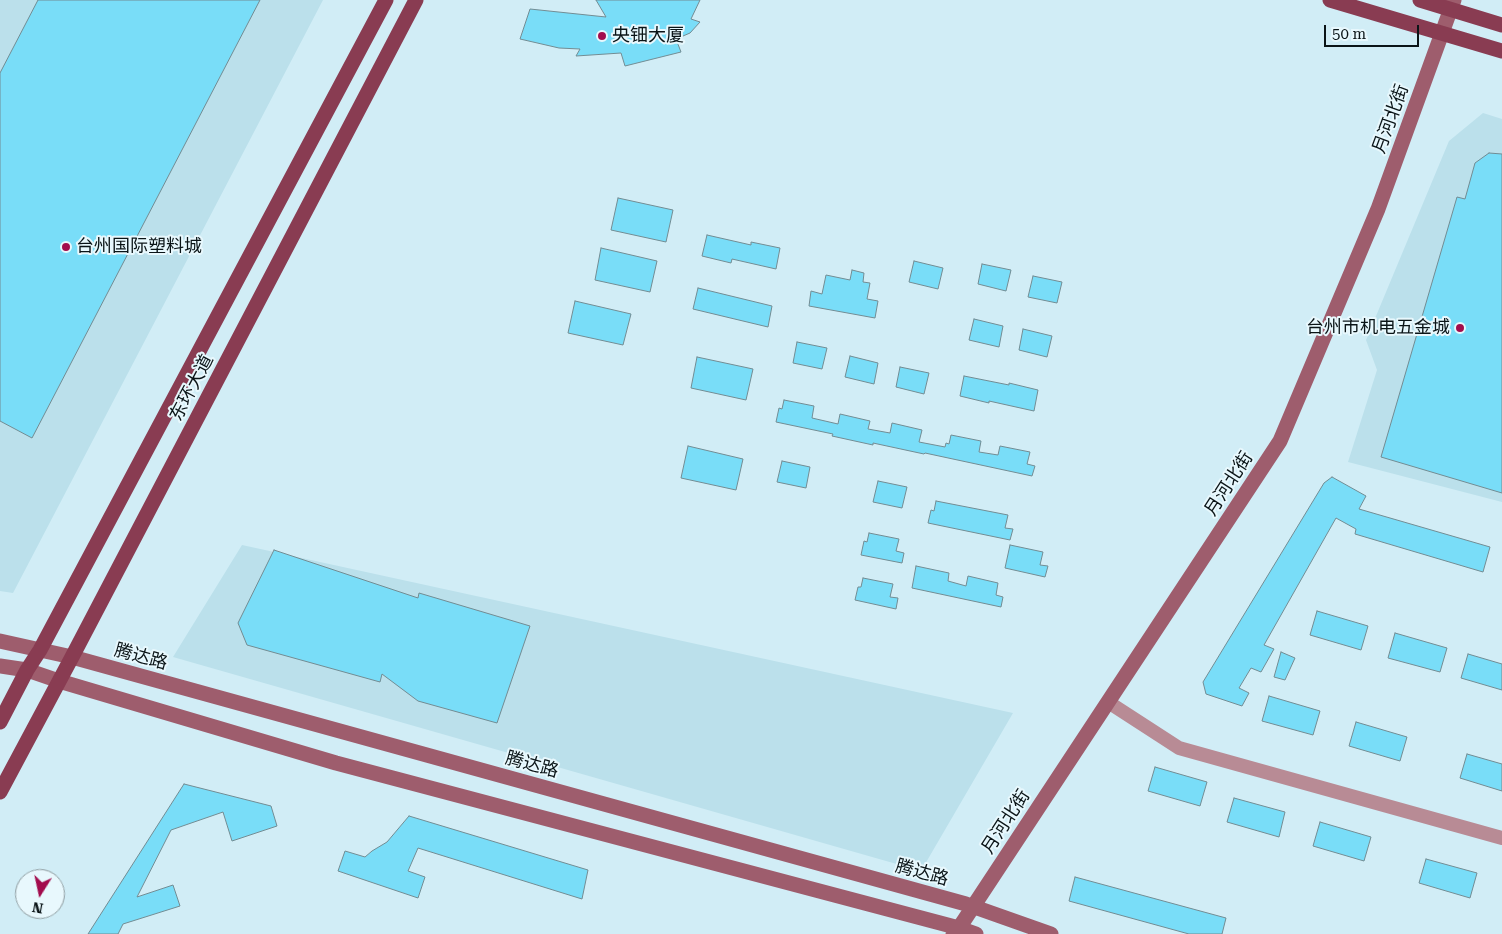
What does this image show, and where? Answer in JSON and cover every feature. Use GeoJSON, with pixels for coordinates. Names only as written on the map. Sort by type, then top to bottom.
{"type":"FeatureCollection","features":[{"type":"Feature","properties":{"kind":"main road","name":"东环大道"},"geometry":{"type":"LineString","coordinates":[[0,722],[386,0]]}},
{"type":"Feature","properties":{"kind":"main road","name":"东环大道"},"geometry":{"type":"LineString","coordinates":[[0,792],[416,0]]}},
{"type":"Feature","properties":{"kind":"main road"},"geometry":{"type":"LineString","coordinates":[[1330,0],[1502,51]]}},
{"type":"Feature","properties":{"kind":"main road"},"geometry":{"type":"LineString","coordinates":[[1420,0],[1452,5],[1502,25]]}},
{"type":"Feature","properties":{"kind":"main road","name":"月河北街"},"geometry":{"type":"LineString","coordinates":[[956,931],[1280,441],[1378,209],[1452,5]]}},
{"type":"Feature","properties":{"kind":"main road","name":"腾达路"},"geometry":{"type":"LineString","coordinates":[[0,641],[72,657],[973,906],[1051,934]]}},
{"type":"Feature","properties":{"kind":"main road"},"geometry":{"type":"LineString","coordinates":[[0,666],[27,670],[336,763],[956,931],[976,934]]}},
{"type":"Feature","properties":{"kind":"street"},"geometry":{"type":"LineString","coordinates":[[1108,702],[1179,748],[1502,838]]}},
{"type":"Feature","properties":{"kind":"shaded area","name":"台州国际塑料城"},"geometry":{"type":"Polygon","coordinates":[[[0,0],[323,0],[13,593],[0,591],[0,0]]]}},
{"type":"Feature","properties":{"kind":"shaded area","name":"台州市机电五金城"},"geometry":{"type":"Polygon","coordinates":[[[1483,113],[1502,119],[1502,502],[1348,462],[1377,370],[1366,340],[1449,141],[1483,113]]]}},
{"type":"Feature","properties":{"kind":"shaded area"},"geometry":{"type":"Polygon","coordinates":[[[242,545],[1013,713],[921,871],[173,657],[242,545]]]}},
{"type":"Feature","properties":{"kind":"building","name":"台州国际塑料城"},"geometry":{"type":"Polygon","coordinates":[[[38,0],[260,0],[32,438],[0,421],[0,73],[38,0]]]}},
{"type":"Feature","properties":{"kind":"building","name":"央钿大厦"},"geometry":{"type":"Polygon","coordinates":[[[596,0],[700,0],[691,19],[700,22],[690,33],[676,39],[681,52],[625,66],[621,53],[576,56],[580,49],[559,48],[520,39],[530,9],[606,17],[596,0]]]}},
{"type":"Feature","properties":{"kind":"building","name":"台州市机电五金城"},"geometry":{"type":"Polygon","coordinates":[[[1489,153],[1502,154],[1502,493],[1381,457],[1457,197],[1465,199],[1475,163],[1489,153]]]}},
{"type":"Feature","properties":{"kind":"building"},"geometry":{"type":"Polygon","coordinates":[[[618,198],[673,210],[666,242],[611,230],[618,198]]]}},
{"type":"Feature","properties":{"kind":"building"},"geometry":{"type":"Polygon","coordinates":[[[707,235],[751,245],[751,242],[780,248],[776,269],[732,259],[731,263],[702,256],[707,235]]]}},
{"type":"Feature","properties":{"kind":"building"},"geometry":{"type":"Polygon","coordinates":[[[601,248],[657,261],[650,292],[595,280],[601,248]]]}},
{"type":"Feature","properties":{"kind":"building"},"geometry":{"type":"Polygon","coordinates":[[[914,261],[943,268],[938,289],[909,282],[914,261]]]}},
{"type":"Feature","properties":{"kind":"building"},"geometry":{"type":"Polygon","coordinates":[[[982,264],[1011,270],[1006,291],[978,284],[982,264]]]}},
{"type":"Feature","properties":{"kind":"building"},"geometry":{"type":"Polygon","coordinates":[[[852,270],[864,273],[863,282],[870,283],[867,299],[878,301],[875,318],[809,306],[811,291],[822,294],[826,275],[850,280],[852,270]]]}},
{"type":"Feature","properties":{"kind":"building"},"geometry":{"type":"Polygon","coordinates":[[[1033,276],[1062,282],[1057,303],[1028,297],[1033,276]]]}},
{"type":"Feature","properties":{"kind":"building"},"geometry":{"type":"Polygon","coordinates":[[[698,288],[772,306],[768,327],[693,309],[698,288]]]}},
{"type":"Feature","properties":{"kind":"building"},"geometry":{"type":"Polygon","coordinates":[[[575,301],[631,314],[623,345],[568,333],[575,301]]]}},
{"type":"Feature","properties":{"kind":"building"},"geometry":{"type":"Polygon","coordinates":[[[974,319],[1003,326],[999,347],[969,340],[974,319]]]}},
{"type":"Feature","properties":{"kind":"building"},"geometry":{"type":"Polygon","coordinates":[[[1023,329],[1052,336],[1047,357],[1019,350],[1023,329]]]}},
{"type":"Feature","properties":{"kind":"building"},"geometry":{"type":"Polygon","coordinates":[[[797,342],[827,348],[822,369],[793,363],[797,342]]]}},
{"type":"Feature","properties":{"kind":"building"},"geometry":{"type":"Polygon","coordinates":[[[850,356],[878,363],[874,384],[845,377],[850,356]]]}},
{"type":"Feature","properties":{"kind":"building"},"geometry":{"type":"Polygon","coordinates":[[[697,357],[753,369],[746,400],[691,388],[697,357]]]}},
{"type":"Feature","properties":{"kind":"building"},"geometry":{"type":"Polygon","coordinates":[[[900,367],[929,373],[924,394],[896,387],[900,367]]]}},
{"type":"Feature","properties":{"kind":"building"},"geometry":{"type":"Polygon","coordinates":[[[964,376],[1038,390],[1034,411],[960,396],[964,376]]]}},
{"type":"Feature","properties":{"kind":"building"},"geometry":{"type":"Polygon","coordinates":[[[784,400],[814,406],[812,418],[838,424],[840,414],[870,421],[868,429],[890,433],[892,423],[922,430],[919,442],[945,447],[946,443],[949,444],[951,435],[981,441],[979,452],[998,455],[1000,446],[1030,452],[1027,464],[1035,466],[1032,476],[925,453],[873,443],[873,445],[776,422],[779,408],[782,409],[784,400]]]}},
{"type":"Feature","properties":{"kind":"building"},"geometry":{"type":"Polygon","coordinates":[[[688,446],[743,459],[736,490],[681,478],[688,446]]]}},
{"type":"Feature","properties":{"kind":"building"},"geometry":{"type":"Polygon","coordinates":[[[782,461],[810,467],[806,488],[777,482],[782,461]]]}},
{"type":"Feature","properties":{"kind":"building"},"geometry":{"type":"Polygon","coordinates":[[[1332,477],[1366,496],[1359,509],[1490,547],[1483,572],[1355,534],[1356,529],[1336,518],[1264,645],[1274,649],[1261,672],[1251,668],[1239,688],[1249,693],[1242,706],[1206,694],[1203,682],[1324,483],[1332,477]]]}},
{"type":"Feature","properties":{"kind":"building"},"geometry":{"type":"Polygon","coordinates":[[[878,481],[907,487],[902,508],[873,502],[878,481]]]}},
{"type":"Feature","properties":{"kind":"building"},"geometry":{"type":"Polygon","coordinates":[[[936,501],[1008,515],[1005,528],[1013,529],[1010,540],[928,523],[931,510],[934,511],[936,501]]]}},
{"type":"Feature","properties":{"kind":"building"},"geometry":{"type":"Polygon","coordinates":[[[869,533],[899,539],[896,551],[904,553],[902,563],[861,555],[864,541],[867,542],[869,533]]]}},
{"type":"Feature","properties":{"kind":"building"},"geometry":{"type":"Polygon","coordinates":[[[1010,545],[1043,552],[1040,565],[1048,566],[1045,577],[1005,568],[1010,545]]]}},
{"type":"Feature","properties":{"kind":"building"},"geometry":{"type":"Polygon","coordinates":[[[274,550],[418,598],[419,593],[530,626],[497,723],[418,701],[382,674],[380,682],[247,645],[238,623],[274,550]]]}},
{"type":"Feature","properties":{"kind":"building"},"geometry":{"type":"Polygon","coordinates":[[[916,566],[949,573],[948,581],[966,586],[968,576],[998,583],[996,595],[1003,597],[1001,607],[912,588],[916,566]]]}},
{"type":"Feature","properties":{"kind":"building"},"geometry":{"type":"Polygon","coordinates":[[[863,578],[893,584],[890,597],[898,598],[896,609],[855,600],[858,587],[861,587],[863,578]]]}},
{"type":"Feature","properties":{"kind":"building"},"geometry":{"type":"Polygon","coordinates":[[[1317,611],[1368,626],[1361,650],[1310,635],[1317,611]]]}},
{"type":"Feature","properties":{"kind":"building"},"geometry":{"type":"Polygon","coordinates":[[[1395,633],[1447,648],[1440,672],[1388,658],[1395,633]]]}},
{"type":"Feature","properties":{"kind":"building"},"geometry":{"type":"Polygon","coordinates":[[[1281,652],[1295,658],[1285,680],[1274,677],[1281,652]]]}},
{"type":"Feature","properties":{"kind":"building"},"geometry":{"type":"Polygon","coordinates":[[[1468,654],[1502,664],[1502,690],[1461,678],[1468,654]]]}},
{"type":"Feature","properties":{"kind":"building"},"geometry":{"type":"Polygon","coordinates":[[[1269,696],[1320,711],[1313,735],[1262,721],[1269,696]]]}},
{"type":"Feature","properties":{"kind":"building"},"geometry":{"type":"Polygon","coordinates":[[[1356,722],[1407,737],[1400,761],[1349,746],[1356,722]]]}},
{"type":"Feature","properties":{"kind":"building"},"geometry":{"type":"Polygon","coordinates":[[[1467,754],[1502,764],[1502,791],[1460,778],[1467,754]]]}},
{"type":"Feature","properties":{"kind":"building"},"geometry":{"type":"Polygon","coordinates":[[[1155,767],[1207,782],[1200,806],[1148,791],[1155,767]]]}},
{"type":"Feature","properties":{"kind":"building"},"geometry":{"type":"Polygon","coordinates":[[[184,784],[271,806],[277,826],[232,841],[223,812],[171,830],[137,897],[173,885],[180,906],[123,924],[118,934],[88,934],[184,784]]]}},
{"type":"Feature","properties":{"kind":"building"},"geometry":{"type":"Polygon","coordinates":[[[1234,798],[1285,812],[1279,837],[1227,822],[1234,798]]]}},
{"type":"Feature","properties":{"kind":"building"},"geometry":{"type":"Polygon","coordinates":[[[409,816],[588,870],[582,899],[418,848],[408,871],[425,877],[418,898],[338,871],[345,851],[365,857],[387,842],[409,816]]]}},
{"type":"Feature","properties":{"kind":"building"},"geometry":{"type":"Polygon","coordinates":[[[1320,822],[1371,837],[1364,861],[1313,846],[1320,822]]]}},
{"type":"Feature","properties":{"kind":"building"},"geometry":{"type":"Polygon","coordinates":[[[1426,859],[1477,873],[1470,898],[1419,883],[1426,859]]]}},
{"type":"Feature","properties":{"kind":"building"},"geometry":{"type":"Polygon","coordinates":[[[1075,877],[1226,918],[1222,934],[1189,934],[1069,901],[1075,877]]]}},
{"type":"Feature","properties":{"kind":"place","name":"央钿大厦"},"geometry":{"type":"Point","coordinates":[602,36]}},
{"type":"Feature","properties":{"kind":"place","name":"台州国际塑料城"},"geometry":{"type":"Point","coordinates":[66,247]}},
{"type":"Feature","properties":{"kind":"place","name":"台州市机电五金城"},"geometry":{"type":"Point","coordinates":[1460,328]}}]}
